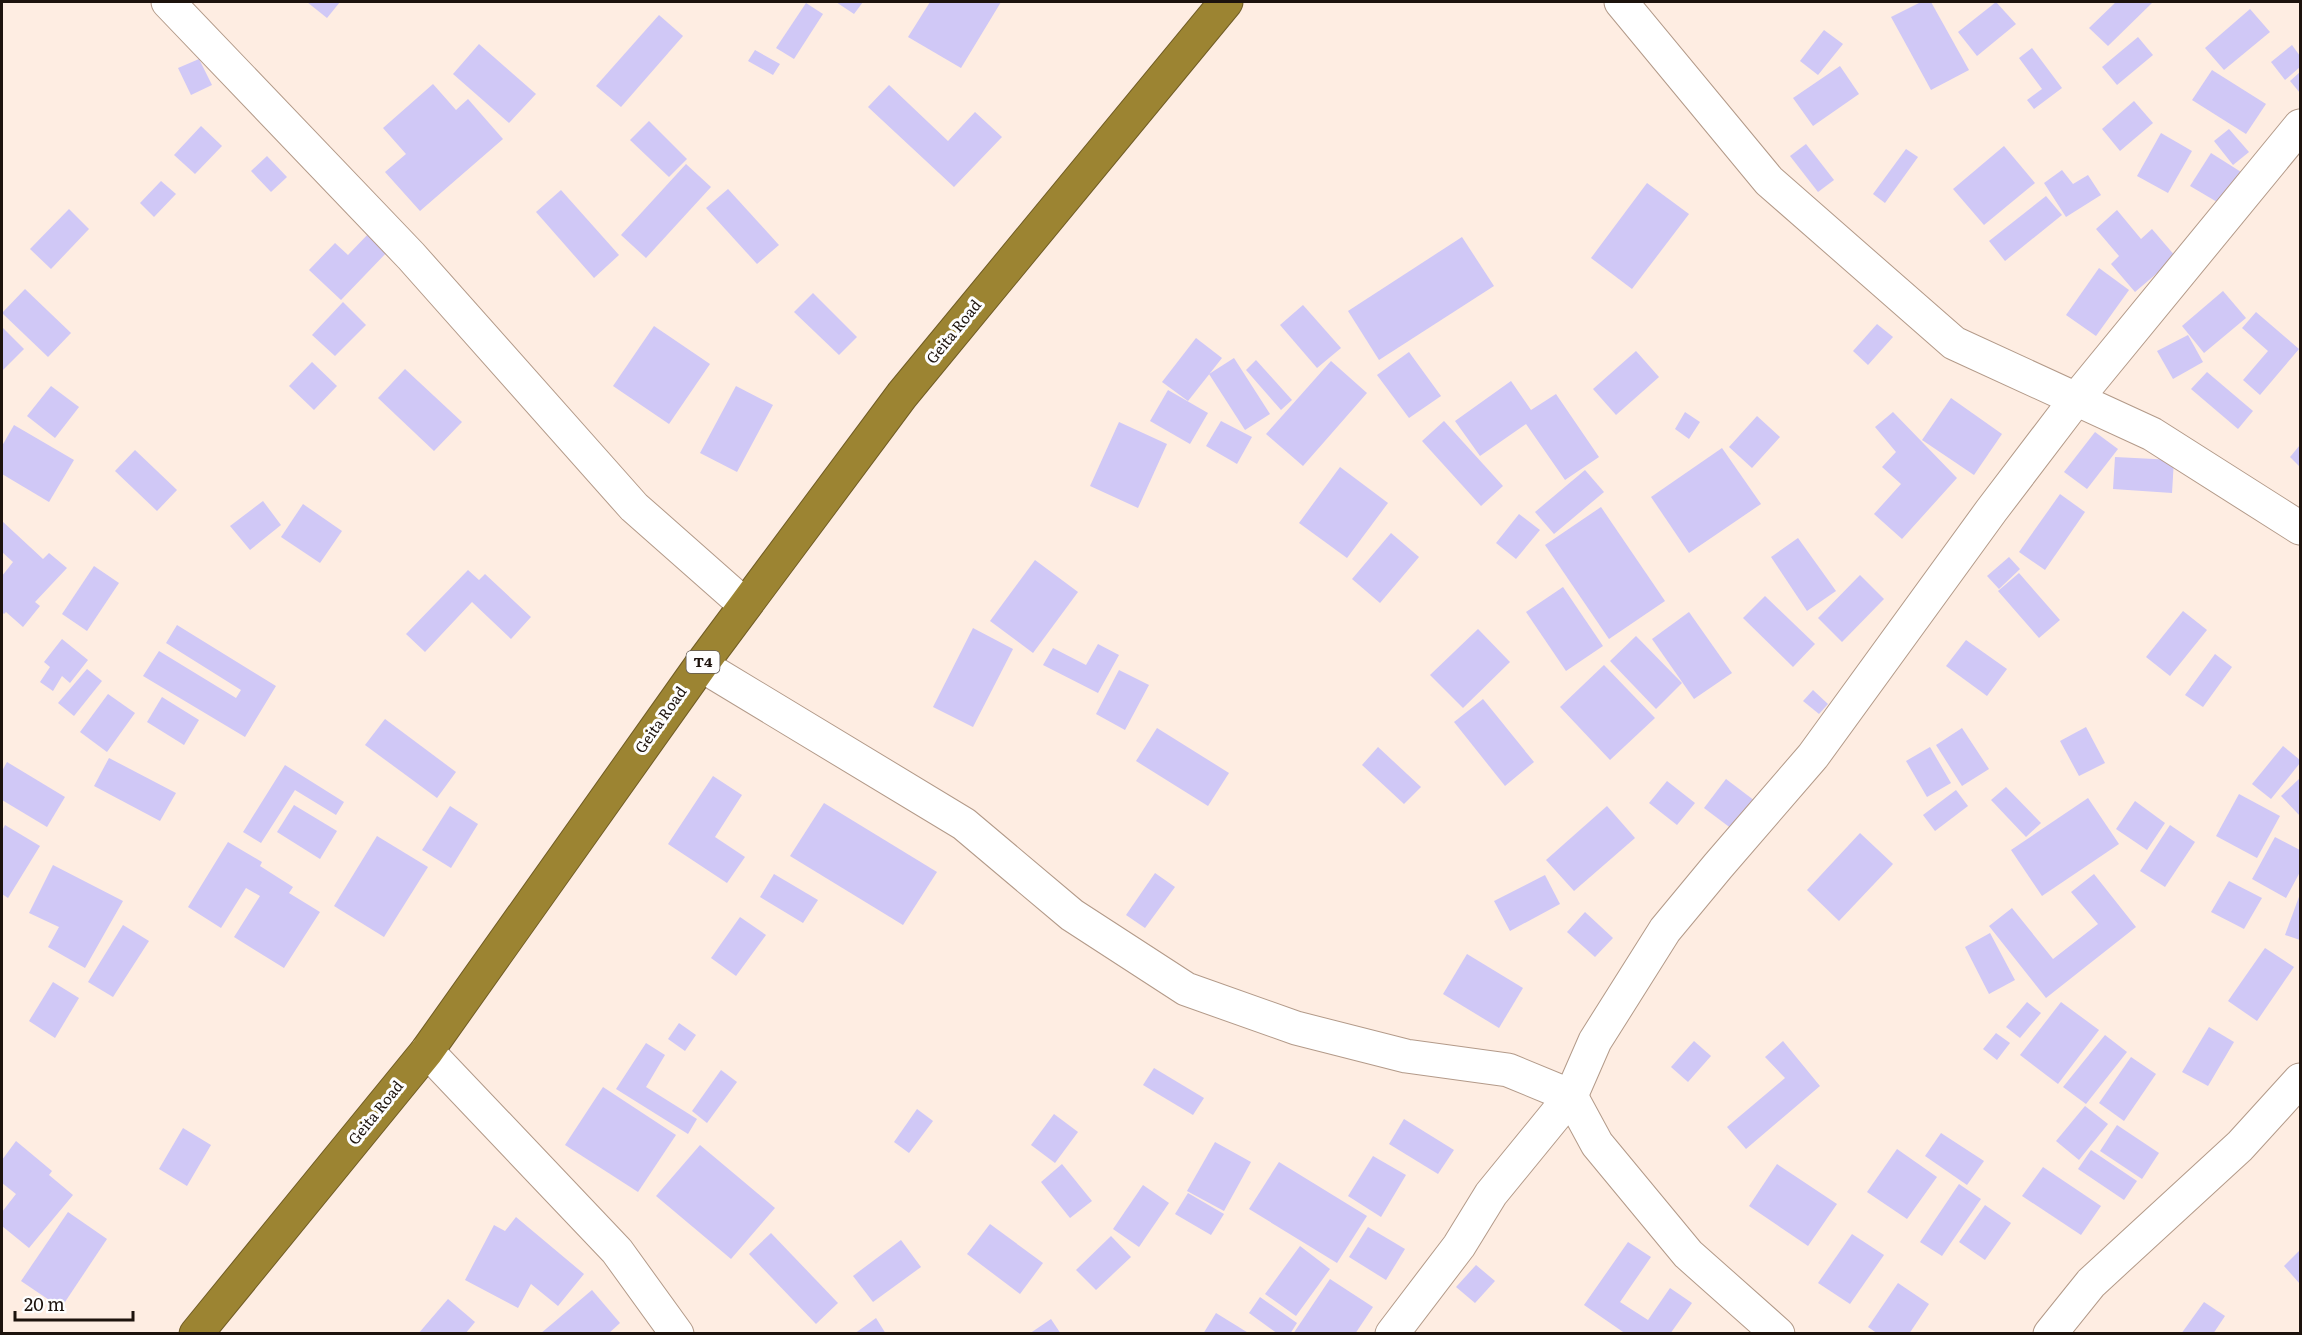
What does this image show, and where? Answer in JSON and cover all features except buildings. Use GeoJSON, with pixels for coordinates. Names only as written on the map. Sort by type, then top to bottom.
{"type":"FeatureCollection","features":[{"type":"Feature","properties":{"kind":"highway","name":"Geita Road"},"geometry":{"type":"LineString","coordinates":[[196,1334],[427,1051],[701,665],[902,395],[1226,2]]}},
{"type":"Feature","properties":{"kind":"street"},"geometry":{"type":"LineString","coordinates":[[168,2],[411,256],[634,507],[745,605]]}},
{"type":"Feature","properties":{"kind":"street"},"geometry":{"type":"LineString","coordinates":[[1621,2],[1769,181],[1954,343],[2152,434],[2301,528]]}},
{"type":"Feature","properties":{"kind":"street"},"geometry":{"type":"LineString","coordinates":[[1392,1334],[1459,1246],[1491,1194],[1571,1096],[1595,1041],[1665,930],[1814,756],[1990,511],[2076,398],[2301,126]]}},
{"type":"Feature","properties":{"kind":"street"},"geometry":{"type":"LineString","coordinates":[[701,665],[964,824],[1072,915],[1186,989],[1296,1028],[1406,1056],[1508,1070],[1571,1096],[1597,1144],[1688,1254],[1778,1334]]}},
{"type":"Feature","properties":{"kind":"street"},"geometry":{"type":"LineString","coordinates":[[427,1051],[617,1251],[677,1334]]}},
{"type":"Feature","properties":{"kind":"street"},"geometry":{"type":"LineString","coordinates":[[2050,1334],[2091,1283],[2240,1146],[2301,1080]]}}]}
